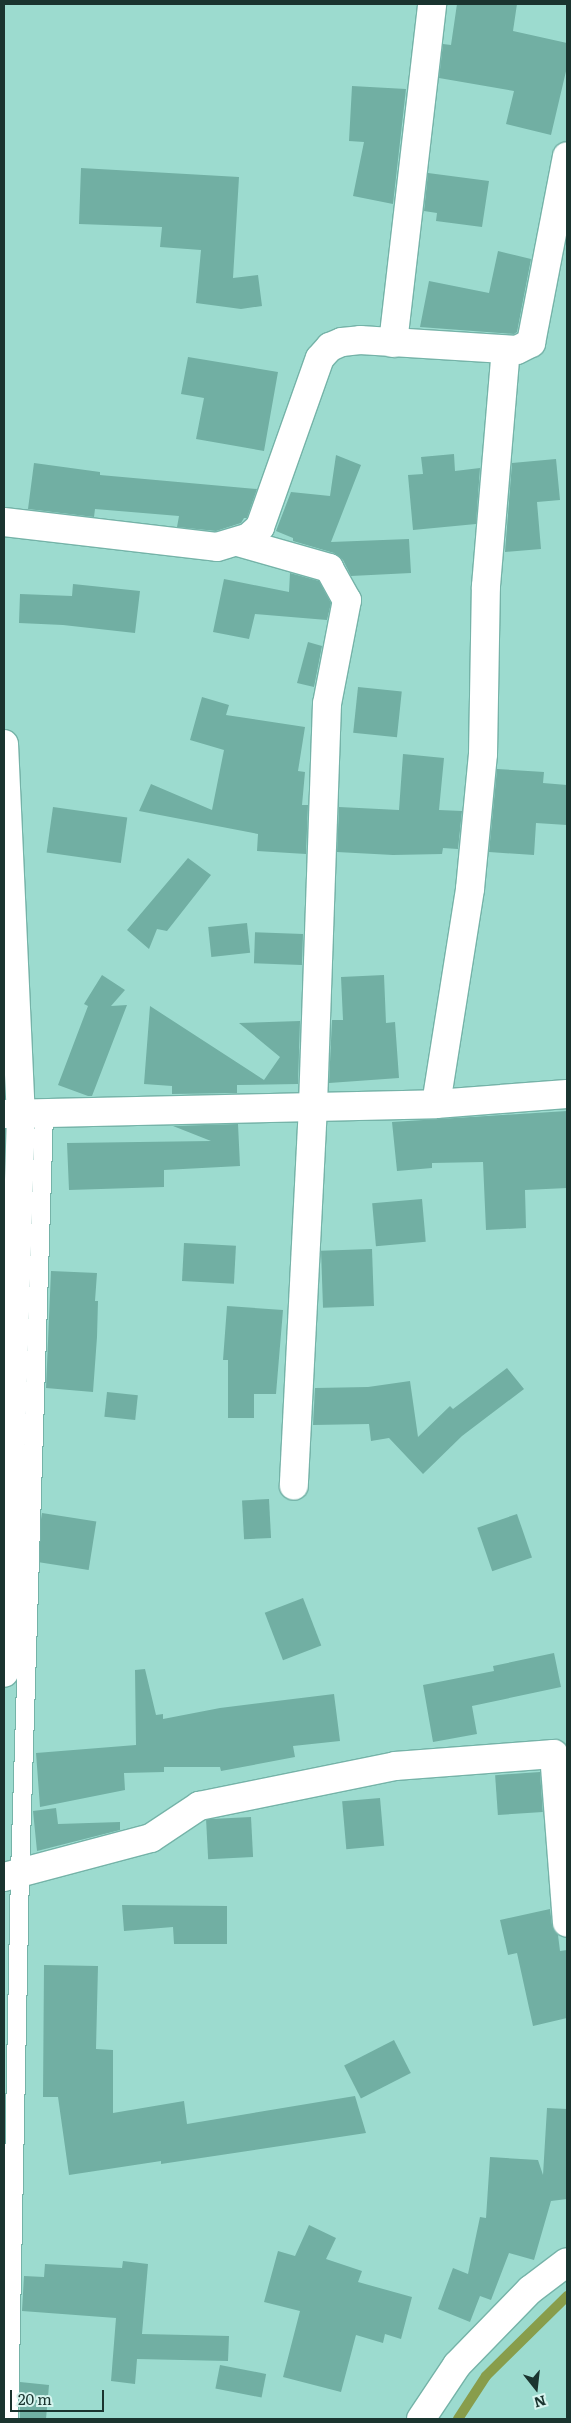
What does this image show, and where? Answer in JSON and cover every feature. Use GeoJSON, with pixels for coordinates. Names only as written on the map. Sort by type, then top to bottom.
{"type":"FeatureCollection","features":[{"type":"Feature","properties":{"kind":"street"},"geometry":{"type":"LineString","coordinates":[[394,342],[432,4]]}},
{"type":"Feature","properties":{"kind":"street"},"geometry":{"type":"LineString","coordinates":[[4,522],[217,547],[249,537],[260,527],[320,358],[330,347],[342,342],[360,340],[517,350],[532,343],[563,203],[567,156]]}},
{"type":"Feature","properties":{"kind":"street"},"geometry":{"type":"LineString","coordinates":[[436,1104],[470,889],[483,754],[486,586],[506,350]]}},
{"type":"Feature","properties":{"kind":"street"},"geometry":{"type":"LineString","coordinates":[[238,542],[328,568],[347,600],[327,704],[313,1106],[294,1486]]}},
{"type":"Feature","properties":{"kind":"street"},"geometry":{"type":"LineString","coordinates":[[4,744],[23,1114],[4,1673]]}},
{"type":"Feature","properties":{"kind":"street"},"geometry":{"type":"LineString","coordinates":[[23,1114],[436,1104],[567,1094]]}},
{"type":"Feature","properties":{"kind":"street"},"geometry":{"type":"LineString","coordinates":[[12,1875],[151,1838],[200,1806],[395,1766],[554,1754],[567,1923]]}},
{"type":"Feature","properties":{"kind":"street"},"geometry":{"type":"LineString","coordinates":[[421,2419],[457,2365],[530,2290],[567,2262]]}},
{"type":"Feature","properties":{"kind":"lane"},"geometry":{"type":"LineString","coordinates":[[9,2419],[12,1875],[23,1114]]}},
{"type":"Feature","properties":{"kind":"building"},"geometry":{"type":"Polygon","coordinates":[[[457,4],[517,4],[513,31],[567,43],[567,67],[551,135],[506,124],[514,91],[439,78],[443,44],[451,45],[457,4]]]}},
{"type":"Feature","properties":{"kind":"building"},"geometry":{"type":"Polygon","coordinates":[[[352,86],[406,89],[393,204],[353,196],[364,142],[349,141],[352,86]]]}},
{"type":"Feature","properties":{"kind":"building"},"geometry":{"type":"Polygon","coordinates":[[[81,168],[239,177],[233,278],[258,275],[262,306],[241,309],[196,303],[201,250],[160,247],[162,227],[79,224],[81,168]]]}},
{"type":"Feature","properties":{"kind":"building"},"geometry":{"type":"Polygon","coordinates":[[[428,173],[489,181],[482,227],[436,221],[437,213],[424,211],[428,173]]]}},
{"type":"Feature","properties":{"kind":"building"},"geometry":{"type":"Polygon","coordinates":[[[498,251],[531,259],[517,332],[514,334],[420,327],[429,281],[489,293],[498,251]]]}},
{"type":"Feature","properties":{"kind":"building"},"geometry":{"type":"Polygon","coordinates":[[[188,357],[278,372],[264,451],[196,439],[204,398],[181,394],[188,357]]]}},
{"type":"Feature","properties":{"kind":"building"},"geometry":{"type":"Polygon","coordinates":[[[454,454],[455,471],[480,468],[476,524],[413,530],[408,475],[423,474],[421,457],[454,454]]]}},
{"type":"Feature","properties":{"kind":"building"},"geometry":{"type":"Polygon","coordinates":[[[336,455],[361,465],[331,542],[409,539],[411,573],[351,576],[343,560],[334,553],[293,541],[293,538],[276,531],[291,492],[330,496],[336,455]]]}},
{"type":"Feature","properties":{"kind":"building"},"geometry":{"type":"Polygon","coordinates":[[[556,459],[560,500],[537,502],[541,549],[505,552],[512,463],[556,459]]]}},
{"type":"Feature","properties":{"kind":"building"},"geometry":{"type":"Polygon","coordinates":[[[34,463],[100,472],[100,475],[257,489],[247,518],[244,518],[241,523],[216,531],[177,527],[179,516],[95,509],[94,517],[28,509],[34,463]]]}},
{"type":"Feature","properties":{"kind":"building"},"geometry":{"type":"Polygon","coordinates":[[[290,573],[319,581],[331,603],[327,620],[255,614],[249,639],[213,632],[224,579],[289,592],[290,573]]]}},
{"type":"Feature","properties":{"kind":"building"},"geometry":{"type":"Polygon","coordinates":[[[73,584],[140,591],[135,633],[63,625],[19,623],[20,594],[72,596],[73,584]]]}},
{"type":"Feature","properties":{"kind":"building"},"geometry":{"type":"Polygon","coordinates":[[[308,642],[322,646],[314,687],[297,683],[308,642]]]}},
{"type":"Feature","properties":{"kind":"building"},"geometry":{"type":"Polygon","coordinates":[[[358,687],[402,692],[397,737],[353,733],[358,687]]]}},
{"type":"Feature","properties":{"kind":"building"},"geometry":{"type":"Polygon","coordinates":[[[202,697],[229,705],[226,715],[305,727],[298,771],[305,772],[302,805],[308,805],[306,854],[257,851],[258,834],[139,811],[151,784],[212,810],[224,750],[190,740],[202,697]]]}},
{"type":"Feature","properties":{"kind":"building"},"geometry":{"type":"Polygon","coordinates":[[[403,754],[444,758],[439,810],[462,811],[458,849],[443,848],[442,854],[393,855],[337,852],[339,807],[399,810],[403,754]]]}},
{"type":"Feature","properties":{"kind":"building"},"geometry":{"type":"Polygon","coordinates":[[[497,769],[544,772],[543,783],[567,785],[567,825],[536,823],[534,855],[489,852],[497,769]]]}},
{"type":"Feature","properties":{"kind":"building"},"geometry":{"type":"Polygon","coordinates":[[[53,807],[127,817],[121,863],[47,853],[53,807]]]}},
{"type":"Feature","properties":{"kind":"building"},"geometry":{"type":"Polygon","coordinates":[[[188,858],[211,875],[167,931],[157,929],[149,949],[127,930],[188,858]]]}},
{"type":"Feature","properties":{"kind":"building"},"geometry":{"type":"Polygon","coordinates":[[[247,923],[250,953],[211,957],[208,927],[247,923]]]}},
{"type":"Feature","properties":{"kind":"building"},"geometry":{"type":"Polygon","coordinates":[[[255,932],[303,934],[302,965],[254,963],[255,932]]]}},
{"type":"Feature","properties":{"kind":"building"},"geometry":{"type":"Polygon","coordinates":[[[102,975],[125,990],[111,1006],[127,1005],[92,1096],[88,1096],[58,1085],[88,1006],[84,1004],[102,975]]]}},
{"type":"Feature","properties":{"kind":"building"},"geometry":{"type":"Polygon","coordinates":[[[384,975],[386,1023],[395,1022],[399,1078],[329,1083],[332,1020],[343,1020],[341,977],[384,975]]]}},
{"type":"Feature","properties":{"kind":"building"},"geometry":{"type":"Polygon","coordinates":[[[150,1006],[264,1080],[280,1057],[239,1023],[300,1021],[298,1084],[237,1085],[237,1093],[172,1094],[172,1086],[144,1084],[150,1006]]]}},
{"type":"Feature","properties":{"kind":"building"},"geometry":{"type":"Polygon","coordinates":[[[567,1111],[567,1188],[525,1190],[526,1228],[486,1230],[483,1162],[432,1163],[432,1168],[397,1171],[392,1122],[567,1111]]]}},
{"type":"Feature","properties":{"kind":"building"},"geometry":{"type":"Polygon","coordinates":[[[238,1124],[240,1166],[164,1170],[164,1187],[69,1190],[67,1143],[211,1141],[173,1126],[238,1124]]]}},
{"type":"Feature","properties":{"kind":"building"},"geometry":{"type":"Polygon","coordinates":[[[422,1199],[426,1242],[376,1246],[372,1203],[422,1199]]]}},
{"type":"Feature","properties":{"kind":"building"},"geometry":{"type":"Polygon","coordinates":[[[184,1243],[236,1246],[234,1284],[182,1281],[184,1243]]]}},
{"type":"Feature","properties":{"kind":"building"},"geometry":{"type":"Polygon","coordinates":[[[372,1249],[374,1306],[323,1308],[321,1251],[372,1249]]]}},
{"type":"Feature","properties":{"kind":"building"},"geometry":{"type":"Polygon","coordinates":[[[51,1271],[97,1273],[95,1301],[98,1301],[97,1337],[93,1392],[46,1388],[51,1271]]]}},
{"type":"Feature","properties":{"kind":"building"},"geometry":{"type":"Polygon","coordinates":[[[227,1306],[283,1310],[276,1394],[254,1394],[254,1418],[228,1418],[228,1360],[223,1360],[227,1306]]]}},
{"type":"Feature","properties":{"kind":"building"},"geometry":{"type":"Polygon","coordinates":[[[507,1368],[524,1389],[462,1436],[423,1474],[389,1438],[371,1441],[369,1424],[313,1425],[315,1388],[368,1387],[410,1381],[418,1437],[450,1406],[453,1409],[507,1368]]]}},
{"type":"Feature","properties":{"kind":"building"},"geometry":{"type":"Polygon","coordinates":[[[107,1392],[138,1395],[135,1420],[104,1417],[107,1392]]]}},
{"type":"Feature","properties":{"kind":"building"},"geometry":{"type":"Polygon","coordinates":[[[269,1499],[271,1538],[244,1539],[242,1500],[269,1499]]]}},
{"type":"Feature","properties":{"kind":"building"},"geometry":{"type":"Polygon","coordinates":[[[42,1513],[96,1522],[89,1570],[34,1561],[42,1513]]]}},
{"type":"Feature","properties":{"kind":"building"},"geometry":{"type":"Polygon","coordinates":[[[517,1514],[532,1557],[492,1571],[477,1528],[517,1514]]]}},
{"type":"Feature","properties":{"kind":"building"},"geometry":{"type":"Polygon","coordinates":[[[303,1598],[321,1646],[283,1660],[265,1613],[303,1598]]]}},
{"type":"Feature","properties":{"kind":"building"},"geometry":{"type":"Polygon","coordinates":[[[554,1653],[561,1687],[472,1706],[477,1734],[433,1742],[423,1685],[494,1671],[493,1666],[554,1653]]]}},
{"type":"Feature","properties":{"kind":"building"},"geometry":{"type":"Polygon","coordinates":[[[145,1669],[156,1715],[163,1714],[163,1719],[220,1708],[334,1694],[340,1741],[293,1746],[295,1757],[221,1771],[220,1767],[164,1767],[164,1772],[124,1773],[125,1790],[40,1807],[36,1753],[136,1745],[135,1670],[145,1669]]]}},
{"type":"Feature","properties":{"kind":"building"},"geometry":{"type":"Polygon","coordinates":[[[540,1772],[543,1812],[498,1815],[495,1775],[540,1772]]]}},
{"type":"Feature","properties":{"kind":"building"},"geometry":{"type":"Polygon","coordinates":[[[380,1798],[384,1846],[346,1849],[342,1801],[380,1798]]]}},
{"type":"Feature","properties":{"kind":"building"},"geometry":{"type":"Polygon","coordinates":[[[56,1808],[58,1824],[120,1822],[120,1830],[37,1851],[33,1811],[56,1808]]]}},
{"type":"Feature","properties":{"kind":"building"},"geometry":{"type":"Polygon","coordinates":[[[251,1817],[253,1857],[208,1859],[206,1819],[251,1817]]]}},
{"type":"Feature","properties":{"kind":"building"},"geometry":{"type":"Polygon","coordinates":[[[122,1905],[227,1906],[227,1944],[174,1944],[173,1927],[124,1931],[122,1905]]]}},
{"type":"Feature","properties":{"kind":"building"},"geometry":{"type":"Polygon","coordinates":[[[550,1909],[552,1925],[558,1935],[560,1951],[567,1950],[567,2018],[533,2026],[517,1953],[508,1955],[500,1920],[550,1909]]]}},
{"type":"Feature","properties":{"kind":"building"},"geometry":{"type":"Polygon","coordinates":[[[44,1965],[98,1966],[96,2049],[113,2050],[113,2113],[184,2101],[187,2124],[355,2096],[366,2133],[161,2164],[161,2161],[69,2175],[58,2097],[43,2097],[44,1965]]]}},
{"type":"Feature","properties":{"kind":"building"},"geometry":{"type":"Polygon","coordinates":[[[394,2040],[411,2073],[361,2098],[344,2065],[394,2040]]]}},
{"type":"Feature","properties":{"kind":"building"},"geometry":{"type":"Polygon","coordinates":[[[547,2108],[567,2109],[567,2199],[551,2201],[534,2260],[509,2253],[491,2300],[480,2296],[470,2322],[438,2309],[453,2268],[468,2274],[480,2217],[486,2218],[490,2157],[538,2160],[543,2175],[547,2108]]]}},
{"type":"Feature","properties":{"kind":"building"},"geometry":{"type":"Polygon","coordinates":[[[309,2225],[336,2238],[326,2259],[362,2271],[358,2282],[412,2297],[401,2339],[385,2334],[383,2343],[356,2335],[341,2392],[283,2377],[300,2311],[264,2302],[278,2251],[295,2256],[309,2225]]]}},
{"type":"Feature","properties":{"kind":"building"},"geometry":{"type":"Polygon","coordinates":[[[123,2261],[148,2264],[142,2334],[229,2336],[228,2361],[137,2359],[135,2384],[111,2381],[116,2318],[22,2311],[24,2276],[44,2277],[45,2264],[122,2268],[123,2261]]]}},
{"type":"Feature","properties":{"kind":"building"},"geometry":{"type":"Polygon","coordinates":[[[220,2365],[266,2374],[262,2398],[215,2389],[220,2365]]]}},
{"type":"Feature","properties":{"kind":"building"},"geometry":{"type":"Polygon","coordinates":[[[20,2382],[49,2385],[46,2419],[20,2419],[20,2382]]]}},
{"type":"Feature","properties":{"kind":"waterway"},"geometry":{"type":"LineString","coordinates":[[458,2419],[486,2376],[567,2296]]}}]}
